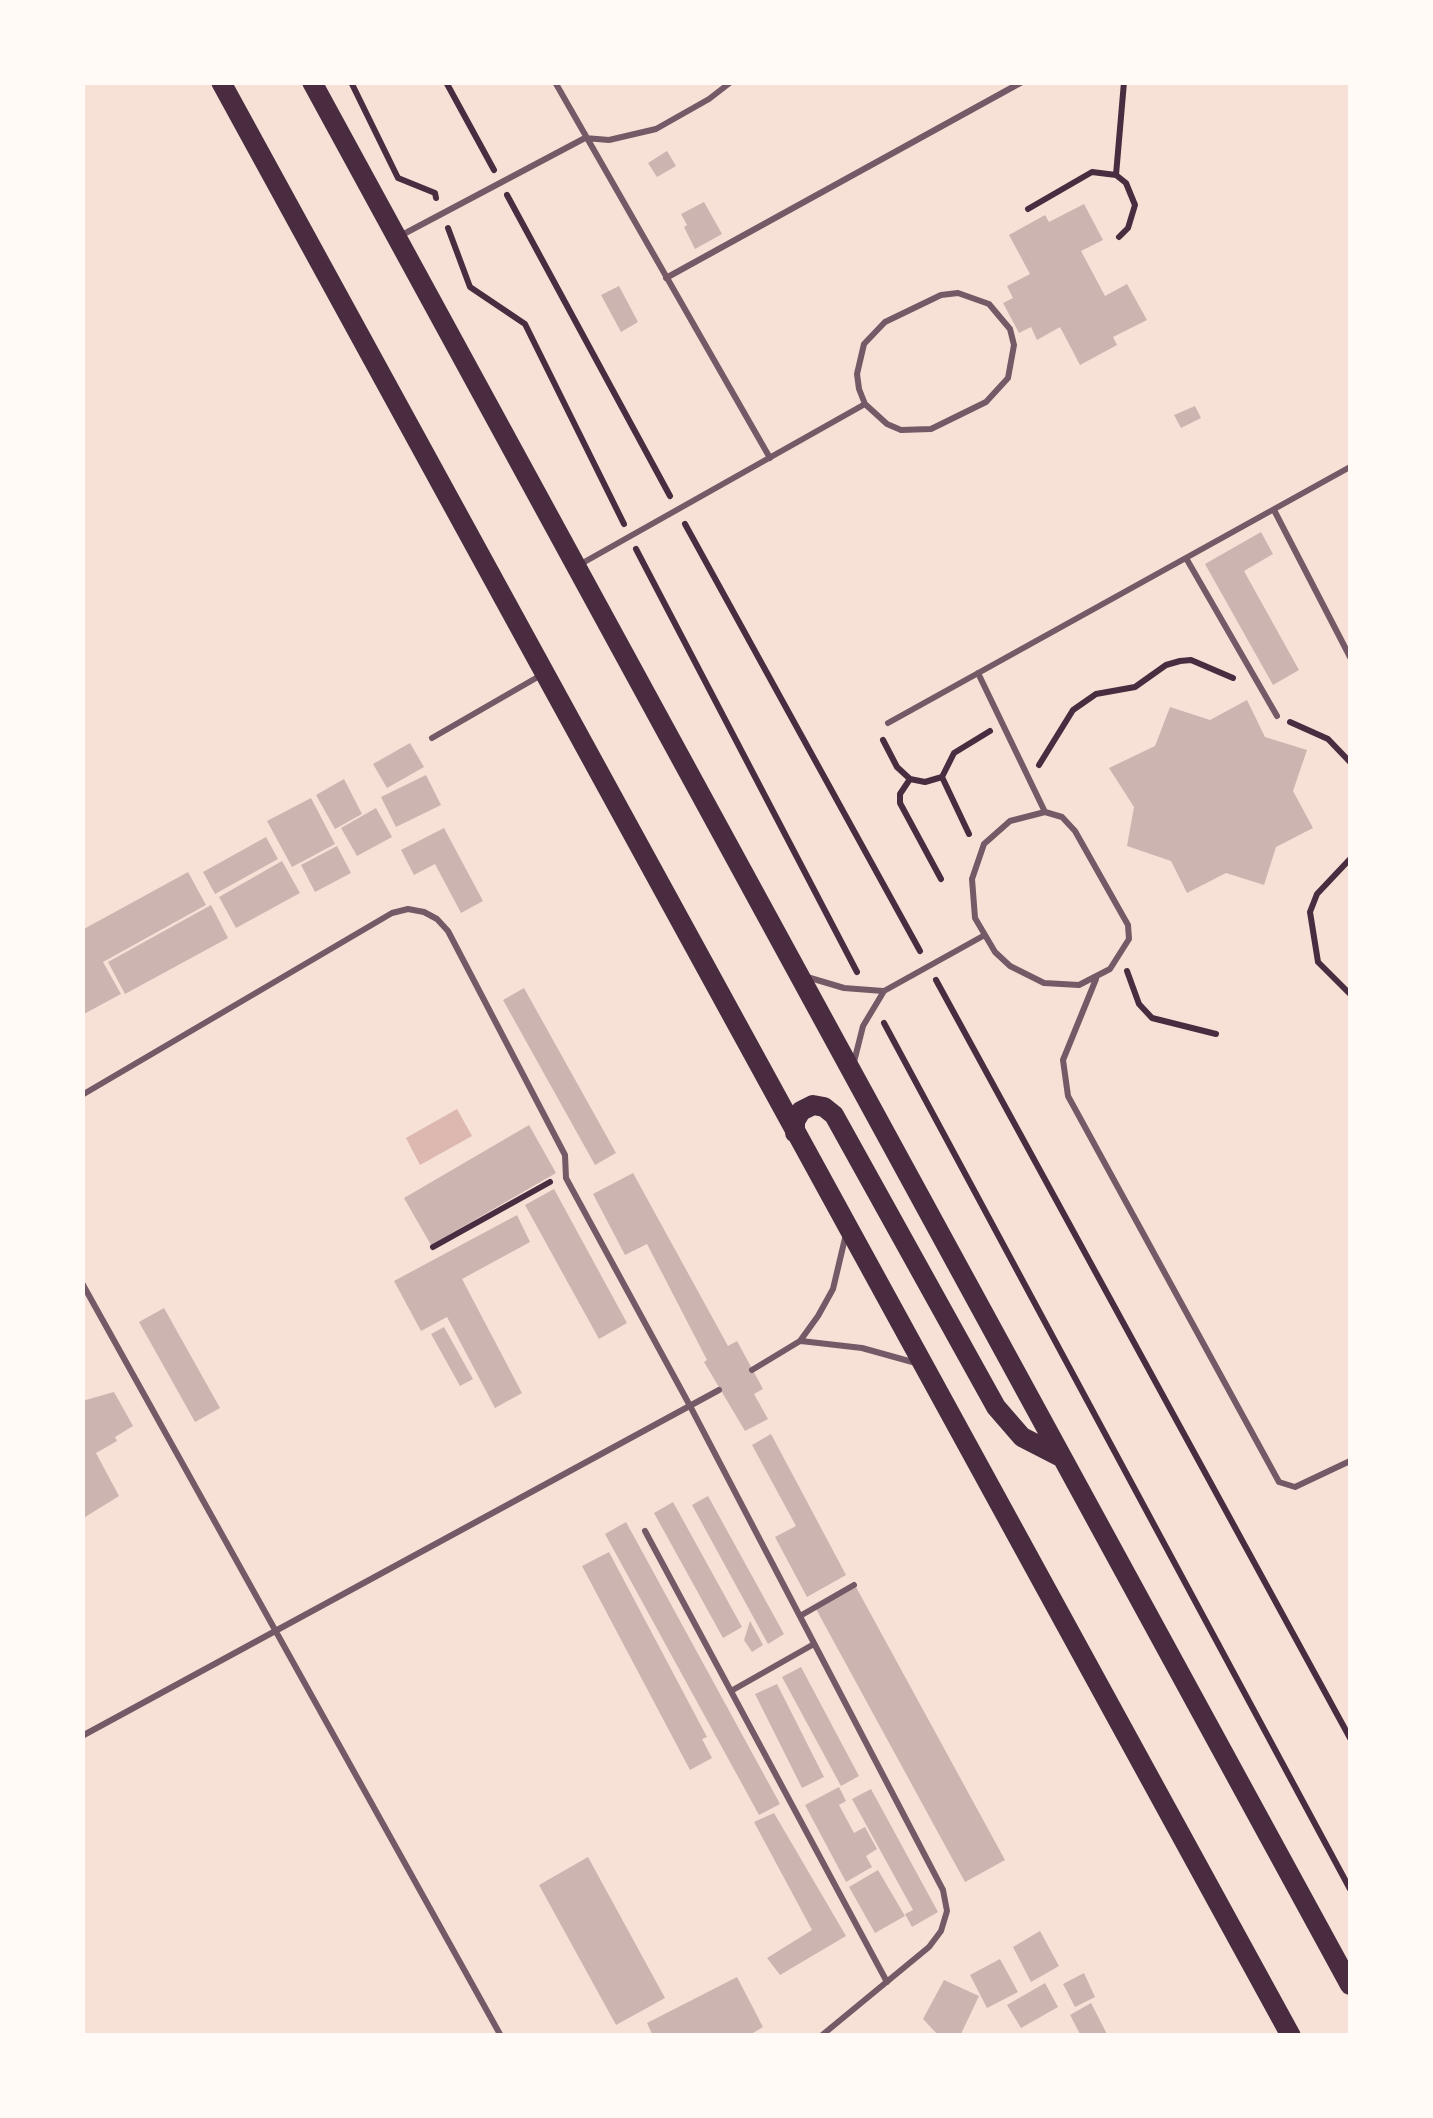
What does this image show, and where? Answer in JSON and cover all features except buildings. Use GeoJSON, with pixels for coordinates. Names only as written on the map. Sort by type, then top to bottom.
{"type":"FeatureCollection","features":[{"type":"Feature","properties":{"kind":"main road"},"geometry":{"type":"LineString","coordinates":[[221,82],[1291,2036]]}},
{"type":"Feature","properties":{"kind":"main road"},"geometry":{"type":"LineString","coordinates":[[312,82],[1350,1985]]}},
{"type":"Feature","properties":{"kind":"main road"},"geometry":{"type":"LineString","coordinates":[[795,1134],[795,1121],[801,1111],[813,1105],[834,1115],[1007,1424],[1022,1437],[1059,1456]]}},
{"type":"Feature","properties":{"kind":"lane"},"geometry":{"type":"LineString","coordinates":[[555,82],[770,458]]}},
{"type":"Feature","properties":{"kind":"lane"},"geometry":{"type":"LineString","coordinates":[[397,238],[585,138],[609,140],[656,129],[731,82]]}},
{"type":"Feature","properties":{"kind":"lane"},"geometry":{"type":"LineString","coordinates":[[666,278],[1022,82]]}},
{"type":"Feature","properties":{"kind":"lane"},"geometry":{"type":"LineString","coordinates":[[942,295],[974,296],[1002,315],[1014,346],[1008,378],[986,402],[931,429],[916,431],[887,424],[865,404],[857,374],[864,344],[885,322],[942,295]]}},
{"type":"Feature","properties":{"kind":"lane"},"geometry":{"type":"LineString","coordinates":[[578,566],[865,404]]}},
{"type":"Feature","properties":{"kind":"lane"},"geometry":{"type":"LineString","coordinates":[[888,723],[1350,467]]}},
{"type":"Feature","properties":{"kind":"lane"},"geometry":{"type":"LineString","coordinates":[[1274,510],[1350,657]]}},
{"type":"Feature","properties":{"kind":"lane"},"geometry":{"type":"LineString","coordinates":[[1186,558],[1277,716]]}},
{"type":"Feature","properties":{"kind":"lane"},"geometry":{"type":"LineString","coordinates":[[978,673],[1045,812]]}},
{"type":"Feature","properties":{"kind":"lane"},"geometry":{"type":"LineString","coordinates":[[432,738],[544,674]]}},
{"type":"Feature","properties":{"kind":"lane"},"geometry":{"type":"LineString","coordinates":[[1045,812],[1062,818],[1075,830],[1128,925],[1129,940],[1110,969],[1096,979],[1062,987],[1044,984],[1010,966],[983,936],[972,898],[972,879],[984,844],[1010,821],[1045,812]]}},
{"type":"Feature","properties":{"kind":"lane"},"geometry":{"type":"LineString","coordinates":[[82,1096],[392,913],[408,909],[424,912],[448,931],[566,1155],[566,1173],[944,1890],[946,1911],[942,1931],[929,1947],[821,2036]]}},
{"type":"Feature","properties":{"kind":"lane"},"geometry":{"type":"LineString","coordinates":[[852,1073],[863,1026],[884,991],[983,936]]}},
{"type":"Feature","properties":{"kind":"lane"},"geometry":{"type":"LineString","coordinates":[[798,974],[844,988],[884,991]]}},
{"type":"Feature","properties":{"kind":"lane"},"geometry":{"type":"LineString","coordinates":[[1096,979],[1063,1060],[1068,1096],[1279,1482],[1295,1487],[1350,1461]]}},
{"type":"Feature","properties":{"kind":"lane"},"geometry":{"type":"LineString","coordinates":[[752,1370],[800,1341],[832,1288],[847,1228]]}},
{"type":"Feature","properties":{"kind":"lane"},"geometry":{"type":"LineString","coordinates":[[82,1283],[501,2036]]}},
{"type":"Feature","properties":{"kind":"lane"},"geometry":{"type":"LineString","coordinates":[[800,1341],[862,1348],[922,1365]]}},
{"type":"Feature","properties":{"kind":"lane"},"geometry":{"type":"LineString","coordinates":[[82,1736],[719,1390]]}},
{"type":"Feature","properties":{"kind":"lane"},"geometry":{"type":"LineString","coordinates":[[646,1531],[887,1982]]}},
{"type":"Feature","properties":{"kind":"lane"},"geometry":{"type":"LineString","coordinates":[[800,1616],[854,1585]]}},
{"type":"Feature","properties":{"kind":"lane"},"geometry":{"type":"LineString","coordinates":[[731,1691],[814,1644]]}},
{"type":"Feature","properties":{"kind":"path"},"geometry":{"type":"LineString","coordinates":[[446,82],[1350,1738]]}},
{"type":"Feature","properties":{"kind":"path"},"geometry":{"type":"LineString","coordinates":[[1116,175],[1124,82]]}},
{"type":"Feature","properties":{"kind":"path"},"geometry":{"type":"LineString","coordinates":[[1028,208],[1092,172],[1116,175],[1132,192],[1135,205],[1128,228],[1119,236]]}},
{"type":"Feature","properties":{"kind":"path"},"geometry":{"type":"LineString","coordinates":[[1028,778],[1048,754],[1073,710],[1096,694],[1135,687],[1166,665],[1180,661],[1192,660],[1235,678],[1254,676]]}},
{"type":"Feature","properties":{"kind":"path"},"geometry":{"type":"LineString","coordinates":[[1277,716],[1328,739],[1350,762]]}},
{"type":"Feature","properties":{"kind":"path"},"geometry":{"type":"LineString","coordinates":[[882,738],[897,766],[910,779],[925,782],[942,777],[954,752],[1003,724]]}},
{"type":"Feature","properties":{"kind":"path"},"geometry":{"type":"LineString","coordinates":[[942,777],[969,830],[972,879]]}},
{"type":"Feature","properties":{"kind":"path"},"geometry":{"type":"LineString","coordinates":[[910,779],[900,794],[900,803],[941,879]]}},
{"type":"Feature","properties":{"kind":"path"},"geometry":{"type":"LineString","coordinates":[[1350,859],[1317,894],[1310,912],[1318,962],[1350,994]]}},
{"type":"Feature","properties":{"kind":"path"},"geometry":{"type":"LineString","coordinates":[[1122,956],[1139,1004],[1152,1018],[1216,1034]]}},
{"type":"Feature","properties":{"kind":"path"},"geometry":{"type":"LineString","coordinates":[[433,1247],[566,1173]]}},
{"type":"Feature","properties":{"kind":"shaded area"},"geometry":{"type":"Polygon","coordinates":[[[457,1109],[472,1136],[420,1165],[406,1138],[457,1109]]]}}]}
